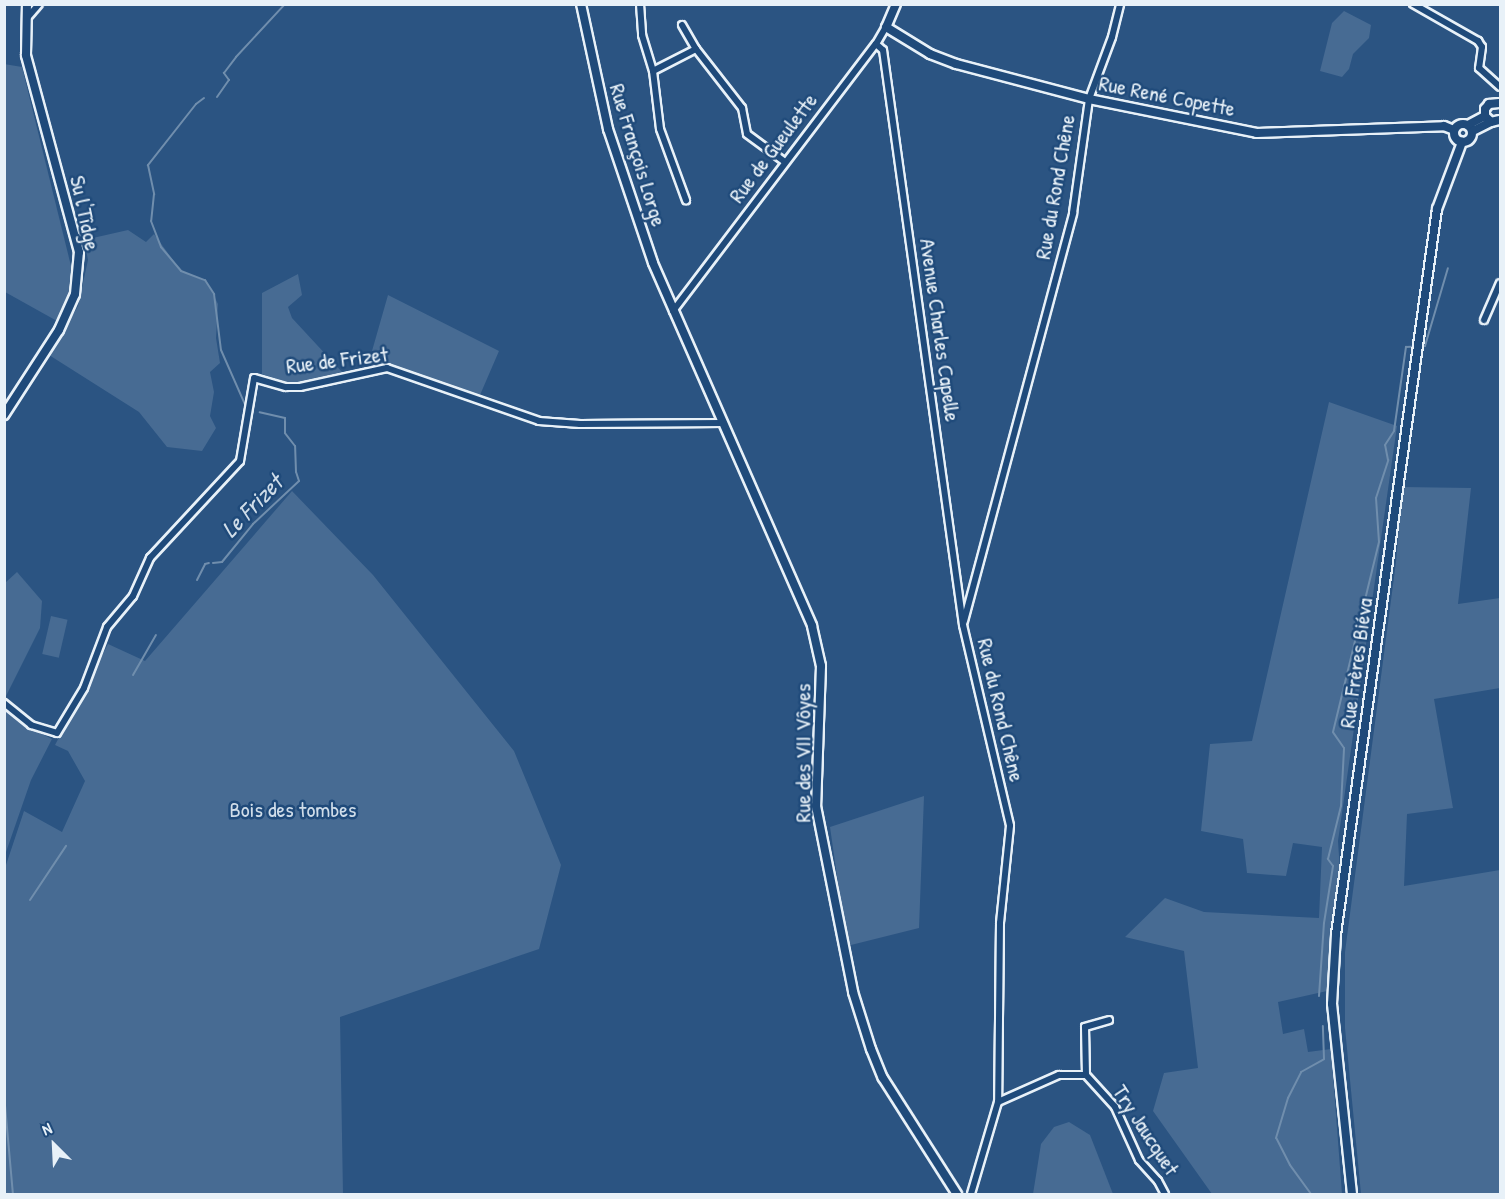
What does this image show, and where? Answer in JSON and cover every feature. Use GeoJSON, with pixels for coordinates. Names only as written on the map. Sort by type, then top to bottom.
{"type":"FeatureCollection","features":[{"type":"Feature","properties":{"kind":"street","name":"Su l'Tîdge"},"geometry":{"type":"LineString","coordinates":[[4,415],[60,329],[75,294],[79,252],[26,55],[27,4]]}},
{"type":"Feature","properties":{"kind":"street"},"geometry":{"type":"LineString","coordinates":[[25,21],[39,4]]}},
{"type":"Feature","properties":{"kind":"street","name":"Rue François Lorge"},"geometry":{"type":"LineString","coordinates":[[581,4],[608,129],[652,263],[673,311]]}},
{"type":"Feature","properties":{"kind":"street"},"geometry":{"type":"LineString","coordinates":[[640,4],[642,35],[653,71],[660,129],[686,200]]}},
{"type":"Feature","properties":{"kind":"street","name":"Rue de Gueulette"},"geometry":{"type":"LineString","coordinates":[[673,311],[876,44],[896,4]]}},
{"type":"Feature","properties":{"kind":"street","name":"Rue du Rond Chêne"},"geometry":{"type":"LineString","coordinates":[[971,1194],[998,1102],[1000,923],[1010,826],[963,625],[1073,213],[1089,99],[1112,37],[1120,4]]}},
{"type":"Feature","properties":{"kind":"street"},"geometry":{"type":"LineString","coordinates":[[1413,4],[1478,41],[1482,47],[1479,68],[1500,87]]}},
{"type":"Feature","properties":{"kind":"street"},"geometry":{"type":"LineString","coordinates":[[1425,4],[1427,14]]}},
{"type":"Feature","properties":{"kind":"street"},"geometry":{"type":"LineString","coordinates":[[682,25],[696,50],[742,108],[747,134],[785,162]]}},
{"type":"Feature","properties":{"kind":"street","name":"Rue René Copette"},"geometry":{"type":"LineString","coordinates":[[886,27],[906,42],[956,64],[1089,99],[1257,133],[1444,126],[1454,130],[1462,123],[1470,128]]}},
{"type":"Feature","properties":{"kind":"street","name":"Avenue Charles Capelle"},"geometry":{"type":"LineString","coordinates":[[876,44],[883,50],[963,625]]}},
{"type":"Feature","properties":{"kind":"street"},"geometry":{"type":"LineString","coordinates":[[653,71],[696,50]]}},
{"type":"Feature","properties":{"kind":"street"},"geometry":{"type":"LineString","coordinates":[[1454,130],[1456,139],[1462,142],[1469,140],[1470,128],[1492,120],[1485,109],[1489,104],[1500,102]]}},
{"type":"Feature","properties":{"kind":"street","name":"Rue Frères Biéva"},"geometry":{"type":"LineString","coordinates":[[1352,1194],[1332,1004],[1336,934],[1437,209],[1462,142]]}},
{"type":"Feature","properties":{"kind":"street"},"geometry":{"type":"LineString","coordinates":[[1484,320],[1500,284]]}},
{"type":"Feature","properties":{"kind":"street","name":"Rue des VII Vôyes"},"geometry":{"type":"LineString","coordinates":[[673,311],[812,626],[821,666],[816,806],[826,870],[860,1015],[883,1078],[957,1194]]}},
{"type":"Feature","properties":{"kind":"street","name":"Rue de Frizet"},"geometry":{"type":"LineString","coordinates":[[4,702],[31,725],[57,732],[84,688],[107,627],[133,597],[150,558],[240,461],[254,378],[286,387],[300,387],[387,368],[538,421],[580,424],[723,423]]}},
{"type":"Feature","properties":{"kind":"street"},"geometry":{"type":"LineString","coordinates":[[1086,1075],[1085,1027],[1109,1020]]}},
{"type":"Feature","properties":{"kind":"street","name":"Try Jaucquet"},"geometry":{"type":"LineString","coordinates":[[998,1102],[1059,1075],[1086,1075],[1115,1107],[1139,1160],[1158,1181],[1165,1194]]}},
{"type":"Feature","properties":{"kind":"green space"},"geometry":{"type":"Polygon","coordinates":[[[1344,11],[1371,25],[1369,38],[1353,54],[1349,69],[1342,77],[1320,71],[1332,23],[1344,11]]]}},
{"type":"Feature","properties":{"kind":"green space"},"geometry":{"type":"Polygon","coordinates":[[[4,64],[22,67],[71,266],[72,291],[57,321],[5,292],[4,64]]]}},
{"type":"Feature","properties":{"kind":"green space"},"geometry":{"type":"Polygon","coordinates":[[[128,230],[146,242],[154,234],[181,271],[207,282],[218,304],[216,338],[220,363],[210,372],[214,392],[210,416],[216,428],[202,451],[167,447],[139,412],[49,355],[78,306],[88,260],[84,240],[128,230]]]}},
{"type":"Feature","properties":{"kind":"green space"},"geometry":{"type":"Polygon","coordinates":[[[298,274],[302,295],[288,307],[292,318],[342,372],[292,384],[262,374],[262,293],[298,274]]]}},
{"type":"Feature","properties":{"kind":"green space"},"geometry":{"type":"Polygon","coordinates":[[[388,295],[499,351],[480,395],[392,365],[371,366],[372,351],[388,295]]]}},
{"type":"Feature","properties":{"kind":"green space"},"geometry":{"type":"Polygon","coordinates":[[[1329,402],[1397,426],[1338,841],[1340,871],[1330,930],[1327,991],[1278,1002],[1283,1034],[1304,1029],[1308,1052],[1331,1049],[1342,1194],[1212,1194],[1153,1111],[1164,1073],[1198,1068],[1184,951],[1125,937],[1165,898],[1204,912],[1319,918],[1322,847],[1293,843],[1286,876],[1247,873],[1243,839],[1201,831],[1210,744],[1252,741],[1329,402]]]}},
{"type":"Feature","properties":{"kind":"green space"},"geometry":{"type":"Polygon","coordinates":[[[1402,487],[1471,488],[1458,604],[1500,598],[1500,688],[1434,699],[1453,808],[1407,814],[1404,886],[1500,870],[1500,1194],[1361,1194],[1345,1028],[1345,952],[1396,562],[1402,487]]]}},
{"type":"Feature","properties":{"kind":"green space","name":"Bois des tombes"},"geometry":{"type":"Polygon","coordinates":[[[292,491],[373,575],[514,751],[561,865],[539,949],[340,1017],[343,1194],[5,1194],[4,871],[24,811],[62,832],[85,781],[68,751],[55,745],[108,644],[145,661],[292,491]]]}},
{"type":"Feature","properties":{"kind":"green space"},"geometry":{"type":"Polygon","coordinates":[[[17,572],[42,601],[40,628],[5,698],[5,583],[17,572]]]}},
{"type":"Feature","properties":{"kind":"green space"},"geometry":{"type":"Polygon","coordinates":[[[51,616],[68,620],[59,658],[42,654],[51,616]]]}},
{"type":"Feature","properties":{"kind":"green space"},"geometry":{"type":"Polygon","coordinates":[[[5,705],[34,730],[52,739],[31,780],[5,855],[5,705]]]}},
{"type":"Feature","properties":{"kind":"green space"},"geometry":{"type":"Polygon","coordinates":[[[924,796],[919,928],[847,946],[830,827],[924,796]]]}},
{"type":"Feature","properties":{"kind":"green space"},"geometry":{"type":"Polygon","coordinates":[[[1069,1122],[1090,1135],[1113,1194],[1033,1194],[1041,1144],[1054,1127],[1069,1122]]]}},
{"type":"Feature","properties":{"kind":"waterway","name":"Le Frizet"},"geometry":{"type":"LineString","coordinates":[[217,97],[229,80],[224,73],[285,4]]}},
{"type":"Feature","properties":{"kind":"waterway","name":"Le Frizet"},"geometry":{"type":"LineString","coordinates":[[204,98],[196,104],[148,165],[154,194],[151,221],[161,247],[181,271],[205,280],[214,294],[221,350],[247,409]]}},
{"type":"Feature","properties":{"kind":"waterway"},"geometry":{"type":"LineString","coordinates":[[1319,996],[1324,923],[1333,866],[1328,859],[1341,806],[1344,748],[1333,732],[1379,542],[1376,498],[1388,460],[1385,445],[1394,431],[1406,347],[1425,346],[1448,268]]}},
{"type":"Feature","properties":{"kind":"waterway","name":"Le Frizet"},"geometry":{"type":"LineString","coordinates":[[213,563],[222,562],[253,524],[299,481],[296,472],[295,446],[285,433],[285,418],[260,412]]}},
{"type":"Feature","properties":{"kind":"waterway","name":"Le Frizet"},"geometry":{"type":"LineString","coordinates":[[197,580],[205,564],[209,563]]}},
{"type":"Feature","properties":{"kind":"waterway","name":"Le Frizet"},"geometry":{"type":"LineString","coordinates":[[133,675],[156,635]]}},
{"type":"Feature","properties":{"kind":"waterway","name":"Le Frizet"},"geometry":{"type":"LineString","coordinates":[[30,900],[66,846]]}},
{"type":"Feature","properties":{"kind":"waterway"},"geometry":{"type":"LineString","coordinates":[[1311,1194],[1290,1165],[1276,1138],[1288,1098],[1301,1072],[1324,1059],[1323,1026]]}},
{"type":"Feature","properties":{"kind":"waterway","name":"Le Frizet"},"geometry":{"type":"LineString","coordinates":[[4,1094],[13,1194]]}}]}
